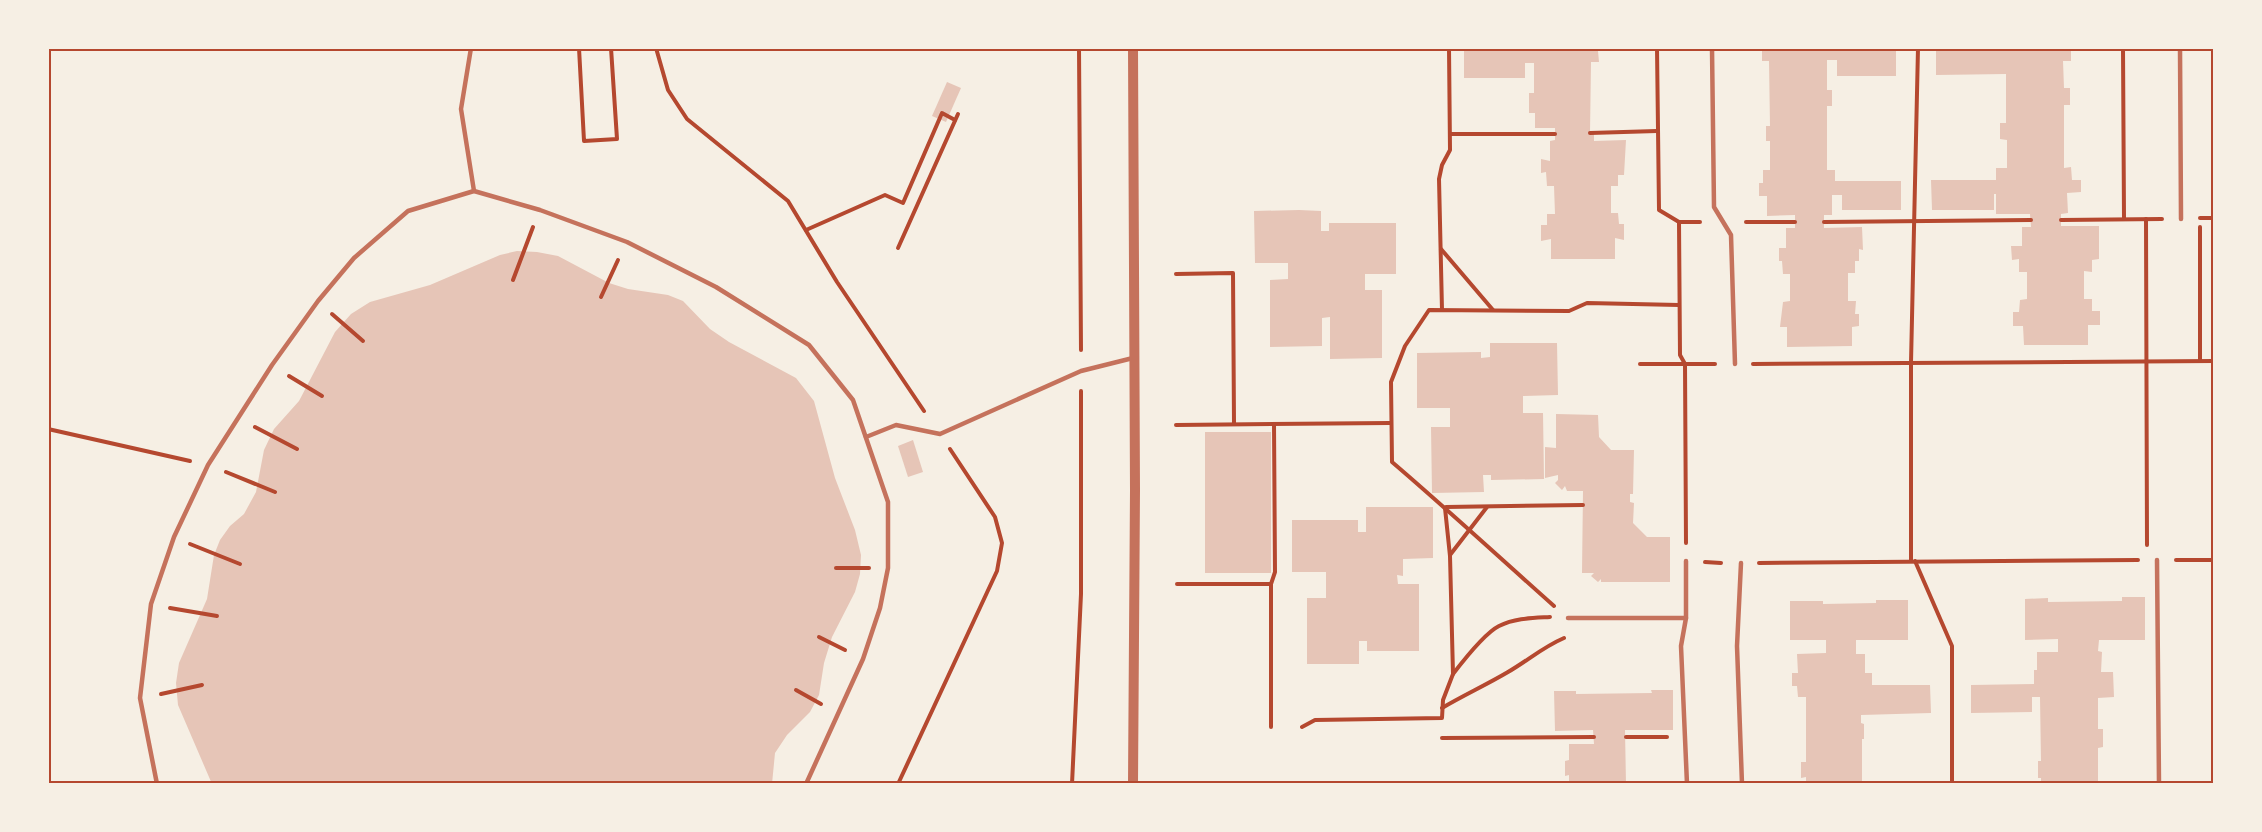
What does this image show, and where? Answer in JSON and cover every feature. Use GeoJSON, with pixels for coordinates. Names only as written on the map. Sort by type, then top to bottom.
{"type":"FeatureCollection","features":[{"type":"Feature","properties":{"kind":"street"},"geometry":{"type":"LineString","coordinates":[[1133,48],[1133,784]]}},
{"type":"Feature","properties":{"kind":"lane"},"geometry":{"type":"LineString","coordinates":[[471,48],[461,109],[474,191]]}},
{"type":"Feature","properties":{"kind":"lane"},"geometry":{"type":"LineString","coordinates":[[1712,48],[1714,207],[1731,236],[1735,364]]}},
{"type":"Feature","properties":{"kind":"lane"},"geometry":{"type":"LineString","coordinates":[[2180,48],[2181,219]]}},
{"type":"Feature","properties":{"kind":"lane"},"geometry":{"type":"LineString","coordinates":[[157,784],[140,698],[151,604],[174,537],[208,465],[272,365],[318,301],[354,258],[408,211],[474,191],[540,210],[627,242],[716,287],[809,345],[853,400],[888,502],[888,568],[880,608],[864,658],[806,784]]}},
{"type":"Feature","properties":{"kind":"lane"},"geometry":{"type":"LineString","coordinates":[[866,437],[896,425],[940,434],[1081,370],[1134,358]]}},
{"type":"Feature","properties":{"kind":"lane"},"geometry":{"type":"LineString","coordinates":[[2157,560],[2159,784]]}},
{"type":"Feature","properties":{"kind":"lane"},"geometry":{"type":"LineString","coordinates":[[1686,561],[1686,618],[1681,646],[1687,784]]}},
{"type":"Feature","properties":{"kind":"lane"},"geometry":{"type":"LineString","coordinates":[[1741,563],[1737,646],[1742,784]]}},
{"type":"Feature","properties":{"kind":"lane"},"geometry":{"type":"LineString","coordinates":[[1568,618],[1686,618]]}},
{"type":"Feature","properties":{"kind":"path"},"geometry":{"type":"LineString","coordinates":[[579,48],[584,141],[617,139],[611,48]]}},
{"type":"Feature","properties":{"kind":"path"},"geometry":{"type":"LineString","coordinates":[[1072,784],[1081,594],[1079,48]]}},
{"type":"Feature","properties":{"kind":"path"},"geometry":{"type":"LineString","coordinates":[[1442,310],[1439,179],[1442,165],[1450,150],[1449,48]]}},
{"type":"Feature","properties":{"kind":"path"},"geometry":{"type":"LineString","coordinates":[[1657,48],[1659,210],[1679,222],[1680,355],[1685,364],[1686,561],[1741,563],[2214,560]]}},
{"type":"Feature","properties":{"kind":"path"},"geometry":{"type":"LineString","coordinates":[[1918,48],[1911,363],[1913,561],[1952,646],[1953,784]]}},
{"type":"Feature","properties":{"kind":"path"},"geometry":{"type":"LineString","coordinates":[[2123,48],[2124,219]]}},
{"type":"Feature","properties":{"kind":"path"},"geometry":{"type":"LineString","coordinates":[[806,230],[885,195],[903,203],[942,113],[956,120]]}},
{"type":"Feature","properties":{"kind":"path"},"geometry":{"type":"LineString","coordinates":[[898,248],[958,114]]}},
{"type":"Feature","properties":{"kind":"path"},"geometry":{"type":"LineString","coordinates":[[1590,133],[1657,131]]}},
{"type":"Feature","properties":{"kind":"path"},"geometry":{"type":"LineString","coordinates":[[1450,134],[1555,134]]}},
{"type":"Feature","properties":{"kind":"path"},"geometry":{"type":"LineString","coordinates":[[513,280],[540,210]]}},
{"type":"Feature","properties":{"kind":"path"},"geometry":{"type":"LineString","coordinates":[[2200,218],[2200,361]]}},
{"type":"Feature","properties":{"kind":"path"},"geometry":{"type":"LineString","coordinates":[[2061,220],[2214,218]]}},
{"type":"Feature","properties":{"kind":"path"},"geometry":{"type":"LineString","coordinates":[[2146,219],[2147,560]]}},
{"type":"Feature","properties":{"kind":"path"},"geometry":{"type":"LineString","coordinates":[[1824,222],[2031,220]]}},
{"type":"Feature","properties":{"kind":"path"},"geometry":{"type":"LineString","coordinates":[[601,297],[627,242]]}},
{"type":"Feature","properties":{"kind":"path"},"geometry":{"type":"LineString","coordinates":[[1441,248],[1493,310]]}},
{"type":"Feature","properties":{"kind":"path"},"geometry":{"type":"LineString","coordinates":[[1176,274],[1233,273],[1234,424]]}},
{"type":"Feature","properties":{"kind":"path"},"geometry":{"type":"LineString","coordinates":[[318,301],[363,341]]}},
{"type":"Feature","properties":{"kind":"path"},"geometry":{"type":"LineString","coordinates":[[1568,618],[1392,462],[1390,382],[1405,346],[1429,310],[1569,311],[1587,303],[1679,305]]}},
{"type":"Feature","properties":{"kind":"path"},"geometry":{"type":"LineString","coordinates":[[1640,364],[2212,361],[2214,368]]}},
{"type":"Feature","properties":{"kind":"path"},"geometry":{"type":"LineString","coordinates":[[272,365],[322,396]]}},
{"type":"Feature","properties":{"kind":"path"},"geometry":{"type":"LineString","coordinates":[[238,418],[297,449]]}},
{"type":"Feature","properties":{"kind":"path"},"geometry":{"type":"LineString","coordinates":[[1176,425],[1390,423]]}},
{"type":"Feature","properties":{"kind":"path"},"geometry":{"type":"LineString","coordinates":[[1271,727],[1271,584],[1275,572],[1274,424]]}},
{"type":"Feature","properties":{"kind":"path"},"geometry":{"type":"LineString","coordinates":[[48,429],[208,465],[275,492]]}},
{"type":"Feature","properties":{"kind":"path"},"geometry":{"type":"LineString","coordinates":[[1445,507],[1583,506]]}},
{"type":"Feature","properties":{"kind":"path"},"geometry":{"type":"LineString","coordinates":[[1445,507],[1450,555],[1453,674]]}},
{"type":"Feature","properties":{"kind":"path"},"geometry":{"type":"LineString","coordinates":[[1450,555],[1487,507]]}},
{"type":"Feature","properties":{"kind":"path"},"geometry":{"type":"LineString","coordinates":[[174,537],[240,564]]}},
{"type":"Feature","properties":{"kind":"path"},"geometry":{"type":"LineString","coordinates":[[836,568],[888,568]]}},
{"type":"Feature","properties":{"kind":"path"},"geometry":{"type":"LineString","coordinates":[[1177,584],[1271,584]]}},
{"type":"Feature","properties":{"kind":"path"},"geometry":{"type":"LineString","coordinates":[[151,604],[217,616]]}},
{"type":"Feature","properties":{"kind":"path"},"geometry":{"type":"LineString","coordinates":[[1302,727],[1315,720],[1442,718],[1443,700],[1453,674],[1468,655],[1498,626],[1525,618],[1568,618]]}},
{"type":"Feature","properties":{"kind":"path"},"geometry":{"type":"LineString","coordinates":[[1442,708],[1477,687],[1509,672],[1548,644],[1586,628],[1601,618]]}},
{"type":"Feature","properties":{"kind":"path"},"geometry":{"type":"LineString","coordinates":[[819,637],[864,658]]}},
{"type":"Feature","properties":{"kind":"path"},"geometry":{"type":"LineString","coordinates":[[140,698],[202,685]]}},
{"type":"Feature","properties":{"kind":"path"},"geometry":{"type":"LineString","coordinates":[[796,690],[838,714]]}},
{"type":"Feature","properties":{"kind":"path"},"geometry":{"type":"LineString","coordinates":[[1626,737],[1686,736]]}},
{"type":"Feature","properties":{"kind":"path"},"geometry":{"type":"LineString","coordinates":[[1442,738],[1594,737]]}},
{"type":"Feature","properties":{"kind":"building"},"geometry":{"type":"Polygon","coordinates":[[[1464,48],[1604,48],[1604,51],[1598,51],[1599,62],[1591,62],[1590,133],[1594,133],[1594,141],[1626,140],[1624,175],[1618,175],[1618,186],[1611,186],[1611,213],[1618,213],[1619,224],[1624,224],[1624,240],[1615,238],[1615,259],[1551,259],[1551,239],[1541,241],[1541,225],[1547,225],[1547,214],[1555,214],[1554,186],[1547,186],[1546,172],[1541,173],[1541,159],[1550,161],[1550,141],[1555,140],[1555,128],[1535,128],[1535,113],[1529,113],[1529,93],[1534,93],[1534,63],[1525,63],[1525,78],[1464,78],[1464,48]]]}},
{"type":"Feature","properties":{"kind":"building"},"geometry":{"type":"Polygon","coordinates":[[[1762,48],[1896,48],[1896,76],[1837,76],[1837,60],[1827,60],[1827,90],[1832,90],[1832,106],[1827,106],[1827,170],[1835,170],[1835,181],[1901,181],[1901,210],[1842,210],[1842,195],[1832,195],[1832,215],[1824,215],[1824,228],[1862,227],[1863,250],[1859,249],[1859,261],[1855,261],[1855,273],[1848,273],[1848,301],[1856,301],[1855,314],[1859,314],[1859,326],[1852,327],[1852,346],[1787,347],[1787,327],[1780,327],[1783,302],[1790,301],[1790,274],[1783,274],[1782,261],[1779,261],[1779,248],[1786,248],[1786,228],[1795,228],[1795,215],[1767,216],[1767,196],[1759,196],[1759,183],[1763,183],[1763,170],[1770,170],[1770,141],[1766,141],[1766,126],[1770,126],[1769,61],[1762,61],[1762,48]]]}},
{"type":"Feature","properties":{"kind":"building"},"geometry":{"type":"Polygon","coordinates":[[[1936,48],[2071,48],[2071,61],[2063,61],[2064,88],[2070,88],[2070,105],[2064,105],[2064,168],[2071,167],[2072,180],[2081,180],[2081,192],[2067,193],[2068,213],[2061,214],[2061,226],[2099,226],[2099,259],[2092,260],[2092,272],[2084,271],[2084,299],[2092,299],[2092,311],[2100,311],[2100,325],[2088,325],[2088,345],[2024,345],[2023,326],[2013,326],[2013,312],[2019,312],[2020,300],[2027,299],[2027,272],[2019,272],[2019,259],[2012,260],[2011,246],[2022,246],[2022,227],[2031,227],[2030,214],[1996,214],[1996,194],[1994,194],[1994,210],[1932,210],[1931,180],[1996,180],[1996,168],[2007,168],[2007,140],[2000,139],[2000,123],[2006,123],[2006,74],[1936,75],[1936,48]]]}},
{"type":"Feature","properties":{"kind":"building"},"geometry":{"type":"Polygon","coordinates":[[[947,82],[961,88],[946,122],[932,116],[947,82]]]}},
{"type":"Feature","properties":{"kind":"building"},"geometry":{"type":"Polygon","coordinates":[[[1254,211],[1321,211],[1321,231],[1329,231],[1329,223],[1396,223],[1396,274],[1365,274],[1365,290],[1382,290],[1382,358],[1330,359],[1330,317],[1322,318],[1322,346],[1270,347],[1270,280],[1288,279],[1288,263],[1255,263],[1254,211]]]}},
{"type":"Feature","properties":{"kind":"building"},"geometry":{"type":"Polygon","coordinates":[[[517,251],[558,256],[609,283],[628,289],[668,295],[683,301],[710,329],[729,342],[796,378],[814,401],[835,478],[855,530],[861,555],[860,574],[855,592],[832,637],[824,663],[819,695],[810,712],[787,735],[775,753],[772,784],[212,784],[178,705],[176,683],[179,663],[207,599],[214,555],[220,540],[230,526],[244,514],[256,492],[264,450],[274,429],[299,401],[335,332],[351,314],[370,302],[430,285],[500,255],[517,251]]]}},
{"type":"Feature","properties":{"kind":"building"},"geometry":{"type":"Polygon","coordinates":[[[1490,343],[1557,343],[1558,395],[1523,396],[1523,413],[1543,413],[1544,479],[1491,480],[1491,475],[1483,475],[1484,492],[1432,493],[1431,427],[1450,427],[1450,408],[1417,408],[1417,353],[1481,352],[1481,358],[1490,357],[1490,343]]]}},
{"type":"Feature","properties":{"kind":"building"},"geometry":{"type":"Polygon","coordinates":[[[1556,414],[1598,415],[1599,437],[1611,450],[1634,450],[1633,494],[1630,494],[1630,502],[1634,503],[1633,523],[1647,537],[1670,537],[1670,582],[1601,582],[1601,579],[1598,582],[1591,576],[1594,573],[1582,573],[1583,491],[1567,491],[1565,486],[1562,490],[1555,483],[1558,475],[1545,478],[1545,447],[1556,448],[1556,414]]]}},
{"type":"Feature","properties":{"kind":"building"},"geometry":{"type":"Polygon","coordinates":[[[1205,432],[1271,432],[1271,573],[1205,573],[1205,432]]]}},
{"type":"Feature","properties":{"kind":"building"},"geometry":{"type":"Polygon","coordinates":[[[913,440],[923,472],[908,477],[898,446],[913,440]]]}},
{"type":"Feature","properties":{"kind":"building"},"geometry":{"type":"Polygon","coordinates":[[[1366,507],[1433,507],[1433,558],[1403,559],[1403,576],[1397,575],[1398,584],[1419,584],[1419,651],[1367,651],[1367,641],[1359,641],[1359,664],[1307,664],[1307,598],[1326,598],[1326,572],[1292,572],[1292,520],[1358,520],[1358,532],[1366,532],[1366,507]]]}},
{"type":"Feature","properties":{"kind":"building"},"geometry":{"type":"Polygon","coordinates":[[[2122,597],[2145,597],[2145,640],[2099,640],[2098,651],[2102,652],[2101,672],[2113,672],[2114,697],[2098,698],[2098,729],[2103,729],[2103,747],[2098,748],[2098,784],[2041,784],[2041,778],[2038,778],[2038,761],[2041,761],[2040,697],[2032,697],[2032,712],[1971,713],[1971,685],[2034,684],[2037,652],[2058,652],[2058,639],[2025,640],[2025,599],[2048,598],[2048,602],[2122,601],[2122,597]]]}},
{"type":"Feature","properties":{"kind":"building"},"geometry":{"type":"Polygon","coordinates":[[[1876,600],[1908,600],[1908,640],[1856,640],[1856,654],[1865,654],[1865,673],[1872,673],[1872,685],[1930,685],[1931,713],[1861,715],[1861,723],[1864,724],[1862,784],[1806,784],[1806,777],[1801,778],[1801,762],[1806,762],[1806,697],[1798,697],[1797,686],[1792,686],[1792,673],[1798,673],[1797,654],[1826,653],[1826,640],[1790,640],[1790,601],[1823,601],[1823,604],[1876,603],[1876,600]]]}},
{"type":"Feature","properties":{"kind":"building"},"geometry":{"type":"Polygon","coordinates":[[[1651,690],[1673,690],[1673,730],[1625,730],[1626,784],[1569,784],[1569,775],[1565,776],[1565,761],[1569,760],[1569,744],[1594,744],[1593,730],[1555,731],[1554,691],[1576,691],[1576,694],[1652,693],[1651,690]]]}}]}
